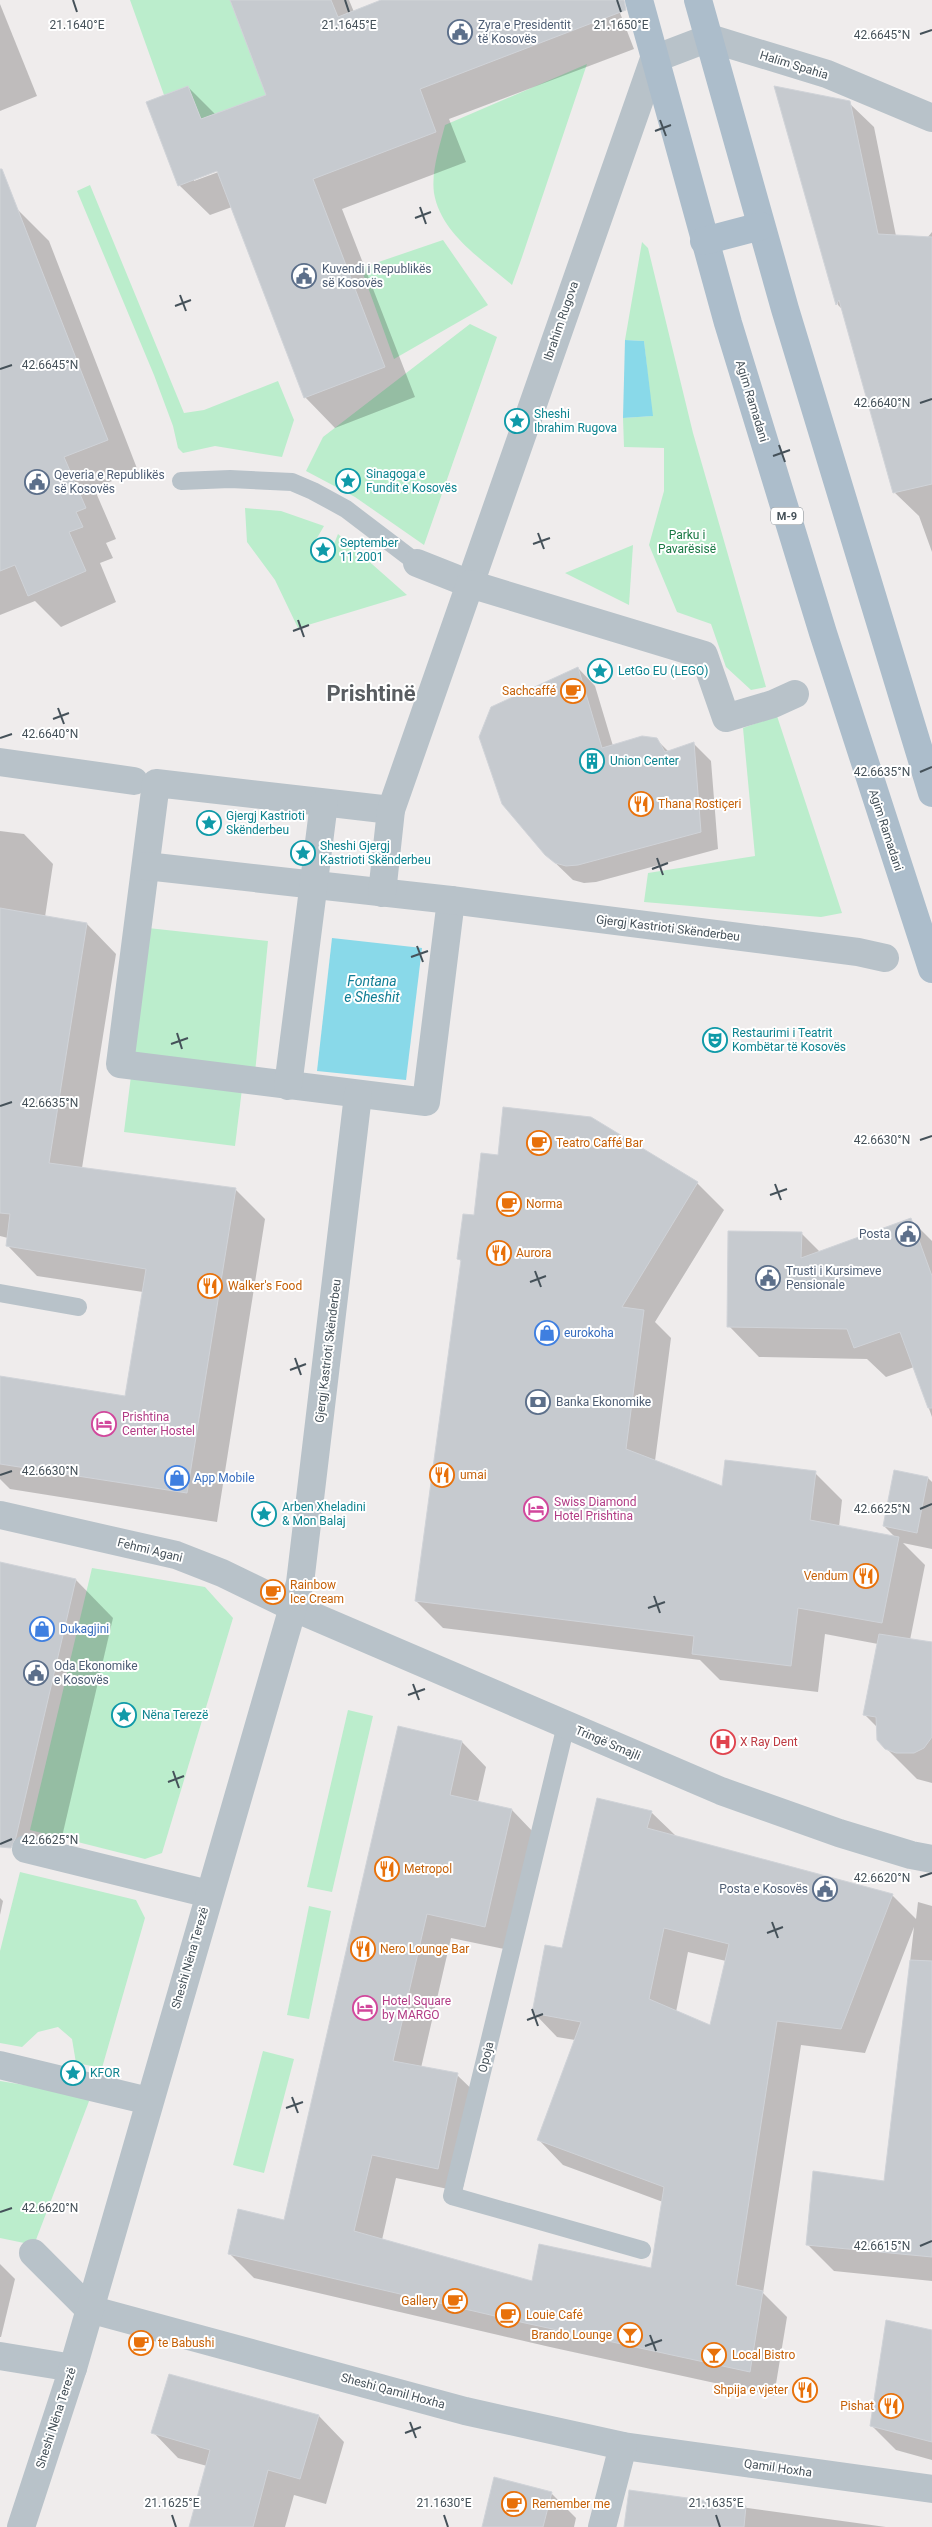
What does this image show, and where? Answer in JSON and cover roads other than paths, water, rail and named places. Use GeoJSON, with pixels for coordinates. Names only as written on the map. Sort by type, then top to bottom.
{"type":"FeatureCollection","features":[{"type":"Feature","properties":{"kind":"main road","name":"Agim Ramadani"},"geometry":{"type":"LineString","coordinates":[[639,0],[704,241],[823,633],[932,969]]}},
{"type":"Feature","properties":{"kind":"main road"},"geometry":{"type":"LineString","coordinates":[[698,0],[761,226],[932,793]]}},
{"type":"Feature","properties":{"kind":"main road"},"geometry":{"type":"LineString","coordinates":[[704,241],[761,226]]}},
{"type":"Feature","properties":{"kind":"street"},"geometry":{"type":"LineString","coordinates":[[654,59],[709,38]]}},
{"type":"Feature","properties":{"kind":"street","name":"Halim Spahia"},"geometry":{"type":"LineString","coordinates":[[709,38],[827,74],[932,118]]}},
{"type":"Feature","properties":{"kind":"street","name":"Ibrahim Rugova"},"geometry":{"type":"LineString","coordinates":[[470,584],[654,59]]}},
{"type":"Feature","properties":{"kind":"street"},"geometry":{"type":"LineString","coordinates":[[417,563],[470,584],[704,655],[726,718],[773,704],[795,694]]}},
{"type":"Feature","properties":{"kind":"street"},"geometry":{"type":"LineString","coordinates":[[382,893],[391,810],[470,584]]}},
{"type":"Feature","properties":{"kind":"street"},"geometry":{"type":"LineString","coordinates":[[0,762],[134,781]]}},
{"type":"Feature","properties":{"kind":"street"},"geometry":{"type":"LineString","coordinates":[[391,810],[156,784],[120,1064],[426,1102],[451,900]]}},
{"type":"Feature","properties":{"kind":"street"},"geometry":{"type":"LineString","coordinates":[[288,1086],[324,803]]}},
{"type":"Feature","properties":{"kind":"street","name":"Gjergj Kastrioti Skënderbeu"},"geometry":{"type":"LineString","coordinates":[[146,866],[451,900],[858,952],[885,958]]}},
{"type":"Feature","properties":{"kind":"street","name":"Gjergj Kastrioti Skënderbeu"},"geometry":{"type":"LineString","coordinates":[[292,1607],[300,1583],[358,1095]]}},
{"type":"Feature","properties":{"kind":"street","name":"Fehmi Agani"},"geometry":{"type":"LineString","coordinates":[[0,1516],[176,1555],[222,1573],[292,1607]]}},
{"type":"Feature","properties":{"kind":"street","name":"Tringë Smajli"},"geometry":{"type":"LineString","coordinates":[[292,1607],[721,1791],[839,1833],[911,1856],[932,1860]]}},
{"type":"Feature","properties":{"kind":"street","name":"Sheshi Nëna Terezë"},"geometry":{"type":"LineString","coordinates":[[21,2527],[73,2368],[292,1607]]}},
{"type":"Feature","properties":{"kind":"street"},"geometry":{"type":"LineString","coordinates":[[26,1849],[209,1894]]}},
{"type":"Feature","properties":{"kind":"street"},"geometry":{"type":"LineString","coordinates":[[0,2065],[149,2101]]}},
{"type":"Feature","properties":{"kind":"street"},"geometry":{"type":"LineString","coordinates":[[33,2253],[89,2309]]}},
{"type":"Feature","properties":{"kind":"street","name":"Sheshi Qamil Hoxha"},"geometry":{"type":"LineString","coordinates":[[89,2309],[465,2411],[623,2446]]}},
{"type":"Feature","properties":{"kind":"street"},"geometry":{"type":"LineString","coordinates":[[0,2356],[73,2368]]}},
{"type":"Feature","properties":{"kind":"street"},"geometry":{"type":"LineString","coordinates":[[602,2527],[623,2446]]}},
{"type":"Feature","properties":{"kind":"street","name":"Qamil Hoxha"},"geometry":{"type":"LineString","coordinates":[[623,2446],[932,2489]]}},
{"type":"Feature","properties":{"kind":"lane"},"geometry":{"type":"LineString","coordinates":[[181,481],[230,479],[292,482],[313,490],[346,509],[417,563]]}},
{"type":"Feature","properties":{"kind":"lane"},"geometry":{"type":"LineString","coordinates":[[0,1293],[78,1306]]}},
{"type":"Feature","properties":{"kind":"lane","name":"Opoja"},"geometry":{"type":"LineString","coordinates":[[566,1725],[452,2196],[642,2250]]}},
{"type":"Feature","properties":{"kind":"water"},"geometry":{"type":"Polygon","coordinates":[[[625,340],[644,341],[653,416],[623,418],[625,340]]]}},
{"type":"Feature","properties":{"kind":"water","name":"Fontana e Sheshit"},"geometry":{"type":"Polygon","coordinates":[[[332,938],[422,948],[406,1080],[317,1071],[332,938]]]}},
{"type":"Feature","properties":{"kind":"place","name":"Zyra e Presidentit të Kosovës"},"geometry":{"type":"Point","coordinates":[460,32]}},
{"type":"Feature","properties":{"kind":"place","name":"Kuvendi i Republikës së Kosovës"},"geometry":{"type":"Point","coordinates":[304,276]}},
{"type":"Feature","properties":{"kind":"place","name":"Sheshi Ibrahim Rugova"},"geometry":{"type":"Point","coordinates":[517,421]}},
{"type":"Feature","properties":{"kind":"place","name":"Sinagoga e Fundit e Kosovës"},"geometry":{"type":"Point","coordinates":[348,481]}},
{"type":"Feature","properties":{"kind":"place","name":"Qeveria e Republikës së Kosovës"},"geometry":{"type":"Point","coordinates":[37,482]}},
{"type":"Feature","properties":{"kind":"place","name":"September 11 2001"},"geometry":{"type":"Point","coordinates":[323,550]}},
{"type":"Feature","properties":{"kind":"place","name":"LetGo EU (LEGO)"},"geometry":{"type":"Point","coordinates":[600,671]}},
{"type":"Feature","properties":{"kind":"place","name":"Sachcaffé"},"geometry":{"type":"Point","coordinates":[573,691]}},
{"type":"Feature","properties":{"kind":"place","name":"Union Center"},"geometry":{"type":"Point","coordinates":[592,761]}},
{"type":"Feature","properties":{"kind":"place","name":"Thana Rostiçeri"},"geometry":{"type":"Point","coordinates":[641,804]}},
{"type":"Feature","properties":{"kind":"place","name":"Gjergj Kastrioti Skënderbeu"},"geometry":{"type":"Point","coordinates":[209,823]}},
{"type":"Feature","properties":{"kind":"place","name":"Sheshi Gjergj Kastrioti Skënderbeu"},"geometry":{"type":"Point","coordinates":[303,853]}},
{"type":"Feature","properties":{"kind":"place","name":"Restaurimi i Teatrit Kombëtar të Kosovës"},"geometry":{"type":"Point","coordinates":[715,1040]}},
{"type":"Feature","properties":{"kind":"place","name":"Teatro Caffé Bar"},"geometry":{"type":"Point","coordinates":[539,1143]}},
{"type":"Feature","properties":{"kind":"place","name":"Norma"},"geometry":{"type":"Point","coordinates":[509,1204]}},
{"type":"Feature","properties":{"kind":"place","name":"Posta"},"geometry":{"type":"Point","coordinates":[908,1234]}},
{"type":"Feature","properties":{"kind":"place","name":"Aurora"},"geometry":{"type":"Point","coordinates":[499,1253]}},
{"type":"Feature","properties":{"kind":"place","name":"Trusti i Kursimeve Pensionale"},"geometry":{"type":"Point","coordinates":[768,1278]}},
{"type":"Feature","properties":{"kind":"place","name":"Walker's Food"},"geometry":{"type":"Point","coordinates":[210,1286]}},
{"type":"Feature","properties":{"kind":"place","name":"eurokoha"},"geometry":{"type":"Point","coordinates":[547,1333]}},
{"type":"Feature","properties":{"kind":"place","name":"Banka Ekonomike"},"geometry":{"type":"Point","coordinates":[538,1402]}},
{"type":"Feature","properties":{"kind":"place","name":"Prishtina Center Hostel"},"geometry":{"type":"Point","coordinates":[104,1424]}},
{"type":"Feature","properties":{"kind":"place","name":"umai"},"geometry":{"type":"Point","coordinates":[442,1475]}},
{"type":"Feature","properties":{"kind":"place","name":"App Mobile"},"geometry":{"type":"Point","coordinates":[177,1478]}},
{"type":"Feature","properties":{"kind":"place","name":"Swiss Diamond Hotel Prishtina"},"geometry":{"type":"Point","coordinates":[536,1509]}},
{"type":"Feature","properties":{"kind":"place","name":"Arben Xheladini & Mon Balaj"},"geometry":{"type":"Point","coordinates":[264,1514]}},
{"type":"Feature","properties":{"kind":"place","name":"Vendum"},"geometry":{"type":"Point","coordinates":[866,1576]}},
{"type":"Feature","properties":{"kind":"place","name":"Rainbow Ice Cream"},"geometry":{"type":"Point","coordinates":[273,1592]}},
{"type":"Feature","properties":{"kind":"place","name":"Dukagjini"},"geometry":{"type":"Point","coordinates":[42,1629]}},
{"type":"Feature","properties":{"kind":"place","name":"Oda Ekonomike e Kosovës"},"geometry":{"type":"Point","coordinates":[36,1673]}},
{"type":"Feature","properties":{"kind":"place","name":"Nëna Terezë"},"geometry":{"type":"Point","coordinates":[124,1715]}},
{"type":"Feature","properties":{"kind":"place","name":"X Ray Dent"},"geometry":{"type":"Point","coordinates":[723,1742]}},
{"type":"Feature","properties":{"kind":"place","name":"Metropol"},"geometry":{"type":"Point","coordinates":[387,1869]}},
{"type":"Feature","properties":{"kind":"place","name":"Posta e Kosovës"},"geometry":{"type":"Point","coordinates":[825,1889]}},
{"type":"Feature","properties":{"kind":"place","name":"Nero Lounge Bar"},"geometry":{"type":"Point","coordinates":[363,1949]}},
{"type":"Feature","properties":{"kind":"place","name":"Hotel Square by MARGO"},"geometry":{"type":"Point","coordinates":[365,2008]}},
{"type":"Feature","properties":{"kind":"place","name":"KFOR"},"geometry":{"type":"Point","coordinates":[73,2073]}},
{"type":"Feature","properties":{"kind":"place","name":"Gallery"},"geometry":{"type":"Point","coordinates":[455,2301]}},
{"type":"Feature","properties":{"kind":"place","name":"Louie Café"},"geometry":{"type":"Point","coordinates":[508,2315]}},
{"type":"Feature","properties":{"kind":"place","name":"Brando Lounge"},"geometry":{"type":"Point","coordinates":[630,2335]}},
{"type":"Feature","properties":{"kind":"place","name":"te Babushi"},"geometry":{"type":"Point","coordinates":[141,2343]}},
{"type":"Feature","properties":{"kind":"place","name":"Local Bistro"},"geometry":{"type":"Point","coordinates":[714,2355]}},
{"type":"Feature","properties":{"kind":"place","name":"Shpija e vjeter"},"geometry":{"type":"Point","coordinates":[805,2390]}},
{"type":"Feature","properties":{"kind":"place","name":"Pishat"},"geometry":{"type":"Point","coordinates":[891,2406]}},
{"type":"Feature","properties":{"kind":"place","name":"Remember me"},"geometry":{"type":"Point","coordinates":[514,2504]}},
{"type":"Feature","properties":{"kind":"district","name":"Prishtinë"},"geometry":{"type":"Point","coordinates":[371,693]}},
{"type":"Feature","properties":{"kind":"park label","name":"Parku i Pavarësisë"},"geometry":{"type":"Point","coordinates":[687,542]}}]}
